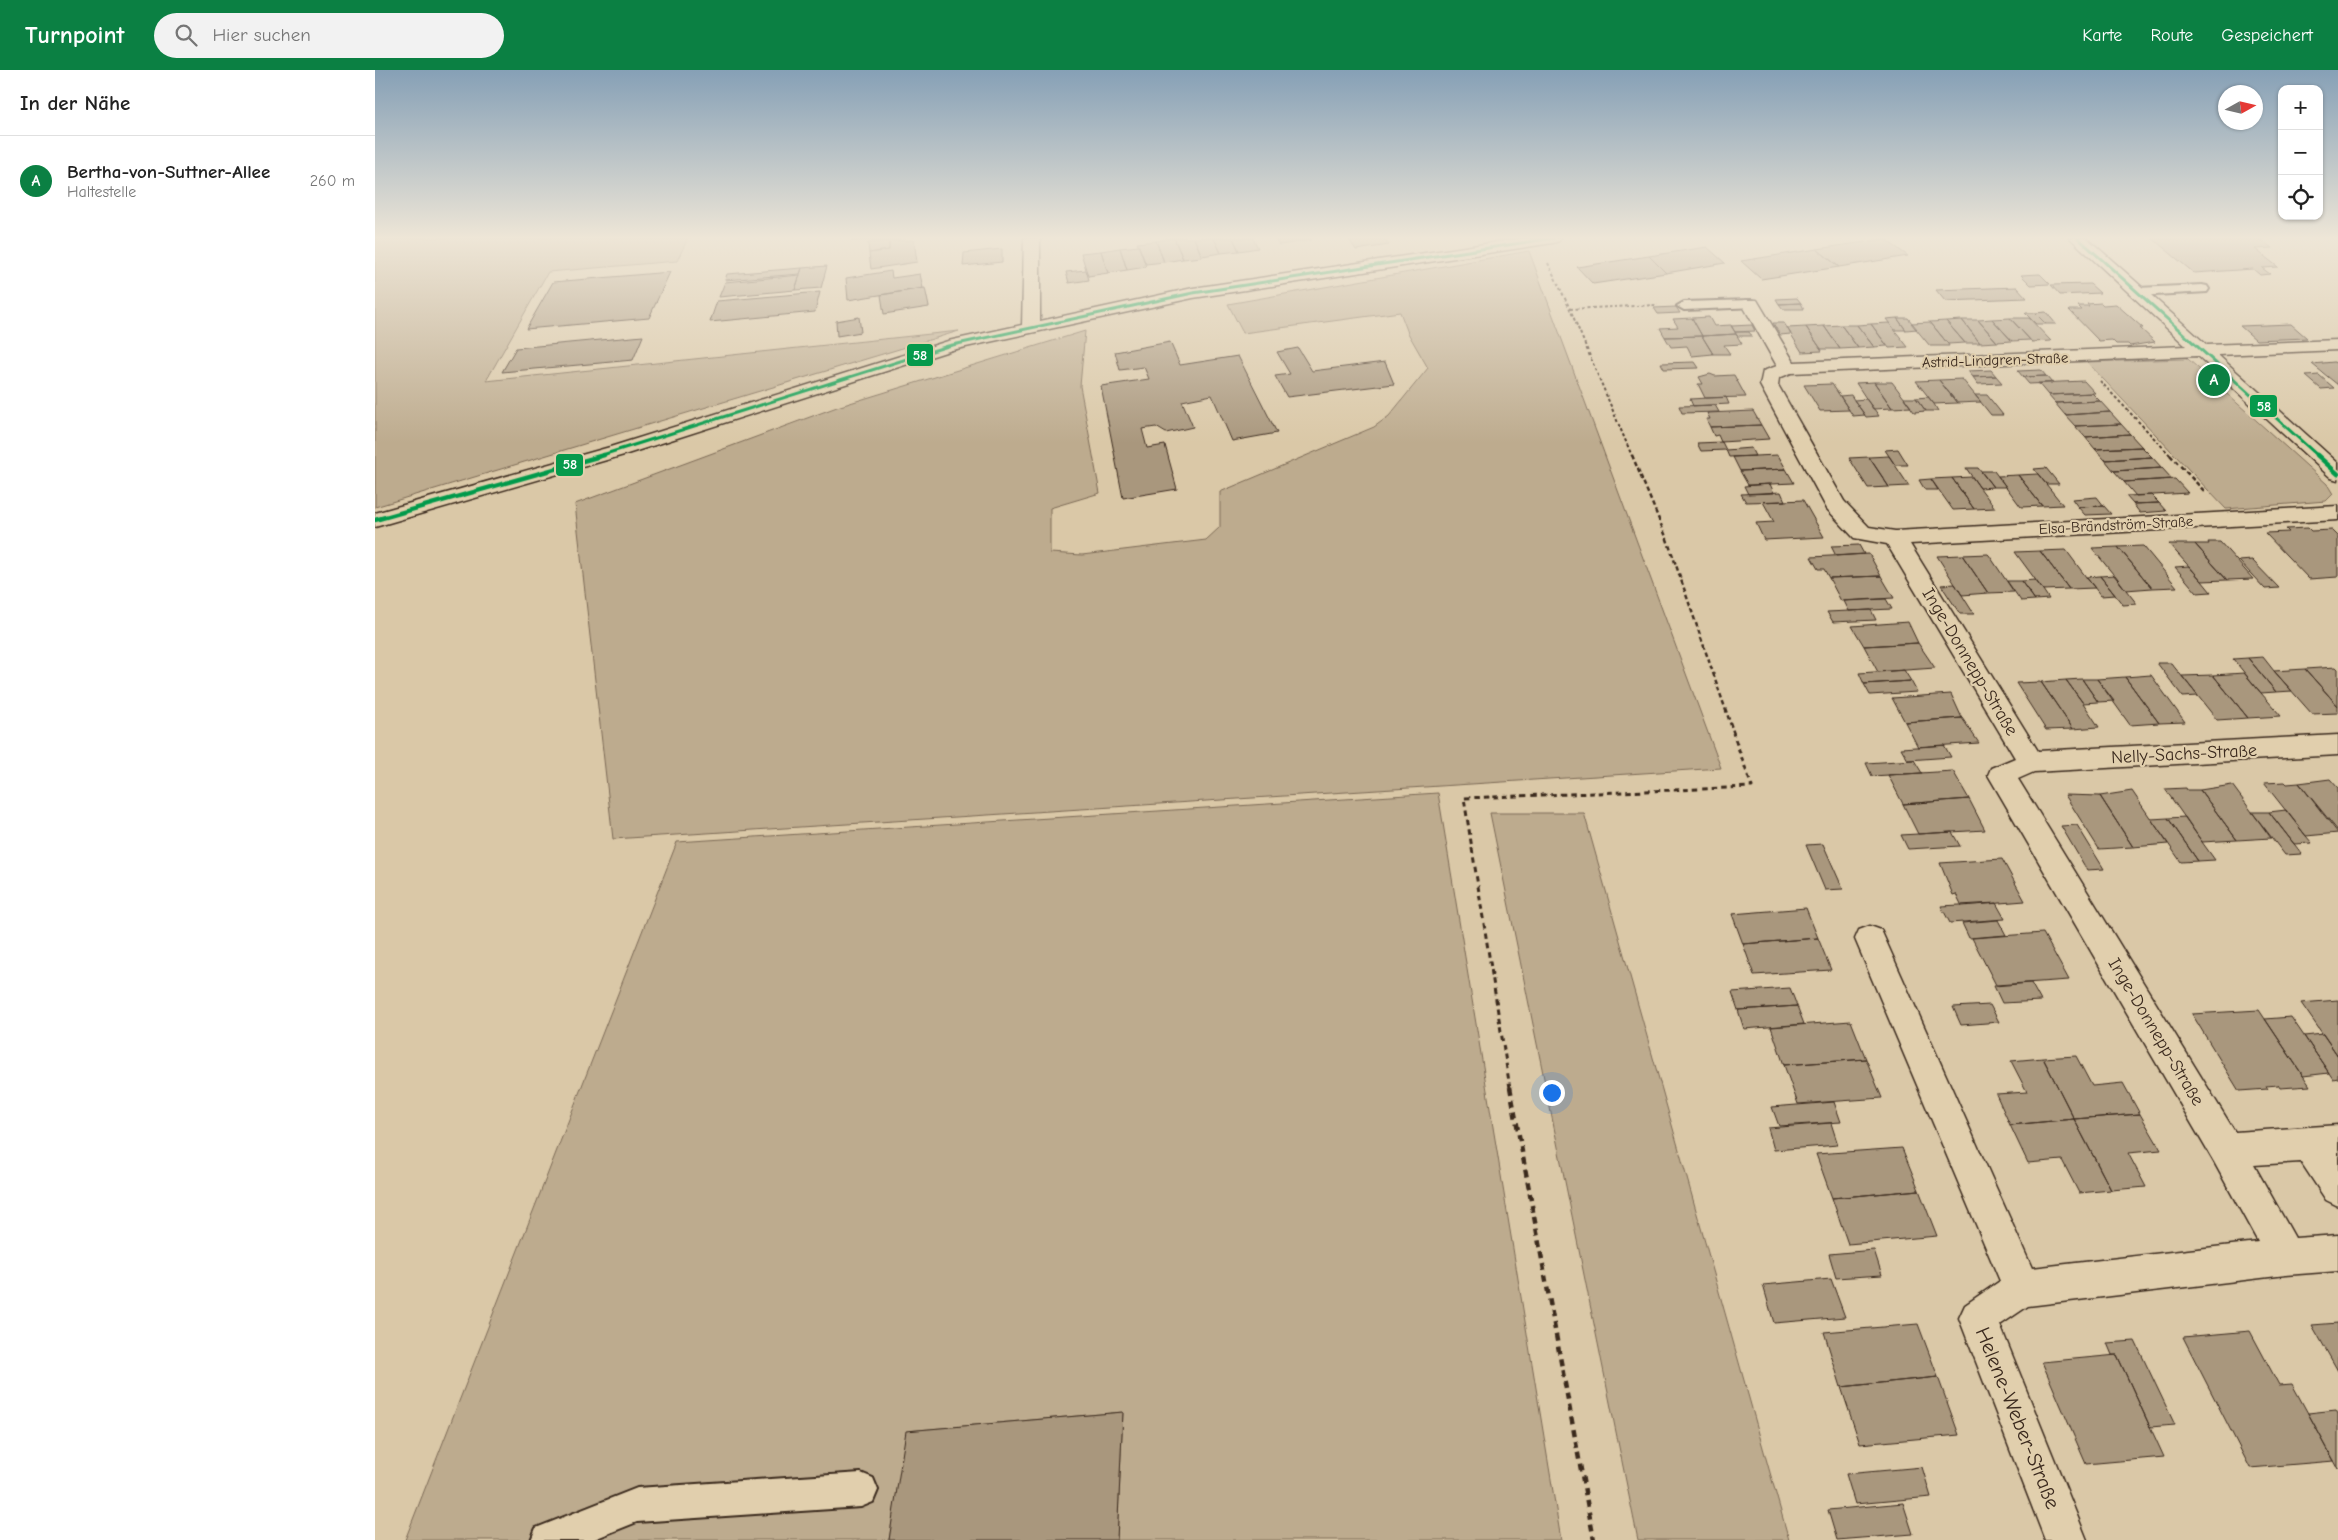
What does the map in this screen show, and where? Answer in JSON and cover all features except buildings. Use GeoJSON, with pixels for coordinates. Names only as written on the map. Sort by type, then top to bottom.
{"type":"FeatureCollection","features":[{"type":"Feature","properties":{"kind":"street"},"geometry":{"type":"LineString","coordinates":[[1031,307],[1031,327]]}},
{"type":"Feature","properties":{"kind":"street"},"geometry":{"type":"LineString","coordinates":[[375,520],[617,451],[948,346],[1128,307]]}},
{"type":"Feature","properties":{"kind":"street"},"geometry":{"type":"LineString","coordinates":[[1753,307],[1788,368],[1770,374],[1769,385],[1835,504],[1862,533],[1895,538]]}},
{"type":"Feature","properties":{"kind":"street"},"geometry":{"type":"LineString","coordinates":[[2153,307],[2338,474]]}},
{"type":"Feature","properties":{"kind":"street","name":"Astrid-Lindgren-Straße"},"geometry":{"type":"LineString","coordinates":[[1788,368],[2338,346]]}},
{"type":"Feature","properties":{"kind":"street","name":"Elsa-Brändström-Straße"},"geometry":{"type":"LineString","coordinates":[[1895,538],[2338,513]]}},
{"type":"Feature","properties":{"kind":"street","name":"Inge-Donnepp-Straße"},"geometry":{"type":"LineString","coordinates":[[1895,538],[2031,762],[2001,775],[2226,1150],[2286,1257]]}},
{"type":"Feature","properties":{"kind":"street","name":"Nelly-Sachs-Straße"},"geometry":{"type":"LineString","coordinates":[[2031,762],[2338,745]]}},
{"type":"Feature","properties":{"kind":"street"},"geometry":{"type":"LineString","coordinates":[[1870,939],[2022,1288],[2286,1257],[2338,1253]]}},
{"type":"Feature","properties":{"kind":"street"},"geometry":{"type":"LineString","coordinates":[[2226,1150],[2324,1143],[2338,1188]]}},
{"type":"Feature","properties":{"kind":"street","name":"Helene-Weber-Straße"},"geometry":{"type":"LineString","coordinates":[[2022,1288],[1978,1318],[2066,1540]]}},
{"type":"Feature","properties":{"kind":"lane"},"geometry":{"type":"LineString","coordinates":[[548,1540],[637,1506],[861,1490]]}},
{"type":"Feature","properties":{"kind":"path"},"geometry":{"type":"LineString","coordinates":[[1594,1540],[1513,1107],[1463,798],[1752,787],[1667,539],[1570,309],[1620,307]]}},
{"type":"Feature","properties":{"kind":"path"},"geometry":{"type":"LineString","coordinates":[[2077,357],[2230,519]]}},
{"type":"Feature","properties":{"kind":"shaded area"},"geometry":{"type":"Polygon","coordinates":[[[375,307],[528,307],[486,381],[959,331],[375,507],[375,307]]]}},
{"type":"Feature","properties":{"kind":"shaded area"},"geometry":{"type":"Polygon","coordinates":[[[1229,307],[1550,307],[1721,768],[613,839],[575,504],[837,407],[1085,331],[1080,386],[1100,493],[1050,508],[1050,553],[1082,555],[1206,540],[1220,527],[1220,492],[1374,427],[1389,416],[1428,368],[1408,333],[1400,312],[1243,333],[1229,307]]]}},
{"type":"Feature","properties":{"kind":"shaded area"},"geometry":{"type":"Polygon","coordinates":[[[2188,359],[2327,484],[2333,494],[2326,501],[2226,509],[2087,362],[2188,359]]]}},
{"type":"Feature","properties":{"kind":"shaded area"},"geometry":{"type":"Polygon","coordinates":[[[1438,793],[1561,1540],[1117,1540],[1123,1412],[907,1431],[889,1540],[405,1540],[677,842],[1438,793]]]}},
{"type":"Feature","properties":{"kind":"shaded area"},"geometry":{"type":"Polygon","coordinates":[[[1490,813],[1584,813],[1789,1540],[1638,1540],[1490,813]]]}},
{"type":"Feature","properties":{"kind":"transit line","name":"58"},"geometry":{"type":"LineString","coordinates":[[375,520],[617,451],[948,346],[1130,307]]}},
{"type":"Feature","properties":{"kind":"transit line","name":"58"},"geometry":{"type":"LineString","coordinates":[[2154,307],[2338,474]]}},
{"type":"Feature","properties":{"kind":"place","name":"Bertha-von-Suttner-Allee"},"geometry":{"type":"Point","coordinates":[2214,380]}}]}
